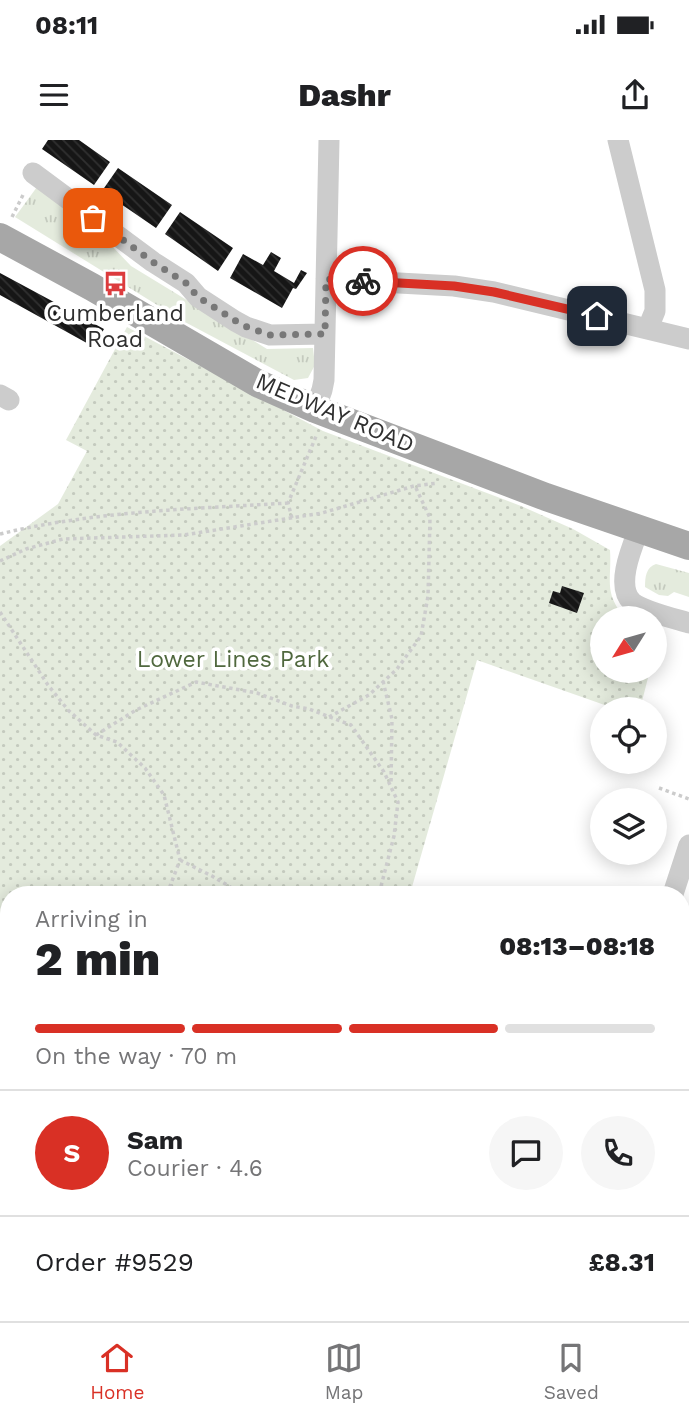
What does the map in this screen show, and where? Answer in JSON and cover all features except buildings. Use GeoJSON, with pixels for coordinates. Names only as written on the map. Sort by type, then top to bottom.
{"type":"FeatureCollection","features":[{"type":"Feature","properties":{"kind":"main road","name":"MEDWAY ROAD"},"geometry":{"type":"LineString","coordinates":[[4,232],[104,294],[318,417],[689,546]]}},
{"type":"Feature","properties":{"kind":"street"},"geometry":{"type":"LineString","coordinates":[[318,417],[324,380],[329,140]]}},
{"type":"Feature","properties":{"kind":"street"},"geometry":{"type":"LineString","coordinates":[[618,140],[655,290],[655,311],[648,328]]}},
{"type":"Feature","properties":{"kind":"street","name":"MEDWAY ROAD"},"geometry":{"type":"LineString","coordinates":[[33,173],[153,262],[186,283],[198,297],[235,321],[270,335],[325,334]]}},
{"type":"Feature","properties":{"kind":"street"},"geometry":{"type":"LineString","coordinates":[[326,279],[454,286],[494,292],[689,339]]}},
{"type":"Feature","properties":{"kind":"street"},"geometry":{"type":"LineString","coordinates":[[639,529],[627,562],[625,578],[626,590],[632,602],[689,623]]}},
{"type":"Feature","properties":{"kind":"street"},"geometry":{"type":"LineString","coordinates":[[676,886],[689,845]]}},
{"type":"Feature","properties":{"kind":"path"},"geometry":{"type":"LineString","coordinates":[[4,232],[33,173]]}},
{"type":"Feature","properties":{"kind":"path"},"geometry":{"type":"LineString","coordinates":[[292,518],[288,503],[318,417]]}},
{"type":"Feature","properties":{"kind":"path"},"geometry":{"type":"LineString","coordinates":[[0,561],[26,549],[63,539],[184,535],[322,513],[415,486],[442,483]]}},
{"type":"Feature","properties":{"kind":"path"},"geometry":{"type":"LineString","coordinates":[[329,717],[369,695],[397,669],[421,636],[428,596],[430,518],[415,486]]}},
{"type":"Feature","properties":{"kind":"path"},"geometry":{"type":"LineString","coordinates":[[0,534],[26,527],[100,516],[288,503]]}},
{"type":"Feature","properties":{"kind":"path"},"geometry":{"type":"LineString","coordinates":[[0,612],[48,685],[68,710],[96,735],[117,742],[145,768],[164,795],[180,860],[170,886]]}},
{"type":"Feature","properties":{"kind":"path"},"geometry":{"type":"LineString","coordinates":[[383,681],[392,719],[391,786]]}},
{"type":"Feature","properties":{"kind":"path"},"geometry":{"type":"LineString","coordinates":[[96,735],[136,710],[196,682],[257,693],[351,725],[366,745],[398,802],[394,836],[381,886]]}},
{"type":"Feature","properties":{"kind":"path"},"geometry":{"type":"LineString","coordinates":[[667,791],[689,799]]}},
{"type":"Feature","properties":{"kind":"path"},"geometry":{"type":"LineString","coordinates":[[180,860],[229,886]]}},
{"type":"Feature","properties":{"kind":"green space"},"geometry":{"type":"Polygon","coordinates":[[[45,176],[131,266],[267,349],[313,348],[315,365],[308,378],[294,380],[183,321],[15,217],[45,176]]]}},
{"type":"Feature","properties":{"kind":"green space","name":"Lower Lines Park"},"geometry":{"type":"Polygon","coordinates":[[[127,327],[323,431],[521,506],[573,529],[610,550],[610,586],[616,606],[590,606],[590,683],[647,683],[643,697],[590,697],[590,700],[477,660],[412,886],[0,886],[0,546],[58,504],[87,451],[66,440],[127,327]]]}},
{"type":"Feature","properties":{"kind":"green space"},"geometry":{"type":"Polygon","coordinates":[[[656,564],[689,573],[689,597],[674,592],[668,596],[659,595],[645,587],[648,570],[656,564]]]}},
{"type":"Feature","properties":{"kind":"way so far"},"geometry":{"type":"LineString","coordinates":[[93,218],[186,283],[198,297],[246,327],[266,334],[325,334],[326,279],[363,281]]}},
{"type":"Feature","properties":{"kind":"place","name":"Cumberland Road"},"geometry":{"type":"Point","coordinates":[115,283]}},
{"type":"Feature","properties":{"kind":"route"},"geometry":{"type":"LineString","coordinates":[[363,281],[454,286],[494,292],[597,316]]}}]}
